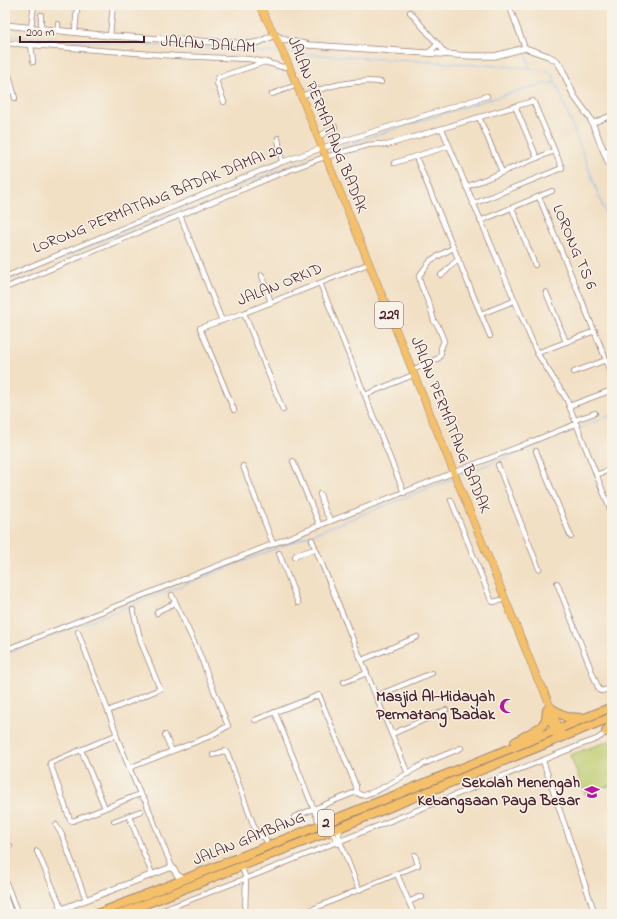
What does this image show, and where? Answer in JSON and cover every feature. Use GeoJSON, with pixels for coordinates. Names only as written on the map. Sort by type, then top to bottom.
{"type":"FeatureCollection","features":[{"type":"Feature","properties":{"kind":"highway","name":"JALAN GAMBANG"},"geometry":{"type":"LineString","coordinates":[[97,914],[612,708]]}},
{"type":"Feature","properties":{"kind":"highway"},"geometry":{"type":"LineString","coordinates":[[483,760],[539,729],[545,723],[549,709],[566,717],[585,718]]}},
{"type":"Feature","properties":{"kind":"highway","name":"JALAN GAMBANG"},"geometry":{"type":"LineString","coordinates":[[120,914],[341,827],[612,717]]}},
{"type":"Feature","properties":{"kind":"highway"},"geometry":{"type":"LineString","coordinates":[[609,730],[612,722]]}},
{"type":"Feature","properties":{"kind":"main road","name":"JALAN PERMATANG BADAK"},"geometry":{"type":"LineString","coordinates":[[259,5],[275,35],[302,96],[368,264],[538,680],[542,686],[560,738]]}},
{"type":"Feature","properties":{"kind":"street"},"geometry":{"type":"LineString","coordinates":[[31,27],[34,5]]}},
{"type":"Feature","properties":{"kind":"street"},"geometry":{"type":"LineString","coordinates":[[110,36],[113,5]]}},
{"type":"Feature","properties":{"kind":"street"},"geometry":{"type":"LineString","coordinates":[[509,5],[525,48]]}},
{"type":"Feature","properties":{"kind":"street"},"geometry":{"type":"LineString","coordinates":[[76,31],[77,9]]}},
{"type":"Feature","properties":{"kind":"street"},"geometry":{"type":"LineString","coordinates":[[410,12],[446,54]]}},
{"type":"Feature","properties":{"kind":"street"},"geometry":{"type":"LineString","coordinates":[[41,16],[41,28]]}},
{"type":"Feature","properties":{"kind":"street"},"geometry":{"type":"LineString","coordinates":[[5,25],[41,28],[58,27],[110,36],[250,44],[260,42],[275,35],[284,40],[309,45],[446,54],[494,56],[525,48],[548,56],[557,61],[574,96],[593,123],[612,171]]}},
{"type":"Feature","properties":{"kind":"street","name":"JALAN DALAM"},"geometry":{"type":"LineString","coordinates":[[5,43],[177,56],[249,59],[282,67],[288,64]]}},
{"type":"Feature","properties":{"kind":"street"},"geometry":{"type":"LineString","coordinates":[[428,53],[437,43]]}},
{"type":"Feature","properties":{"kind":"street"},"geometry":{"type":"LineString","coordinates":[[30,44],[33,62]]}},
{"type":"Feature","properties":{"kind":"street"},"geometry":{"type":"LineString","coordinates":[[5,52],[7,68],[15,98]]}},
{"type":"Feature","properties":{"kind":"street"},"geometry":{"type":"LineString","coordinates":[[224,102],[217,83],[219,77],[265,62]]}},
{"type":"Feature","properties":{"kind":"street"},"geometry":{"type":"LineString","coordinates":[[302,96],[340,84],[362,80],[381,82]]}},
{"type":"Feature","properties":{"kind":"street"},"geometry":{"type":"LineString","coordinates":[[272,94],[297,85]]}},
{"type":"Feature","properties":{"kind":"street","name":"LORONG PERMATANG BADAK DAMAI 20"},"geometry":{"type":"LineString","coordinates":[[5,277],[282,162],[487,96]]}},
{"type":"Feature","properties":{"kind":"street"},"geometry":{"type":"LineString","coordinates":[[5,288],[279,174],[326,157],[368,145],[387,145],[533,101],[562,168],[473,204]]}},
{"type":"Feature","properties":{"kind":"street"},"geometry":{"type":"LineString","coordinates":[[515,106],[537,158]]}},
{"type":"Feature","properties":{"kind":"street"},"geometry":{"type":"LineString","coordinates":[[593,123],[612,115]]}},
{"type":"Feature","properties":{"kind":"street"},"geometry":{"type":"LineString","coordinates":[[479,117],[502,172]]}},
{"type":"Feature","properties":{"kind":"street"},"geometry":{"type":"LineString","coordinates":[[318,137],[334,127]]}},
{"type":"Feature","properties":{"kind":"street"},"geometry":{"type":"LineString","coordinates":[[442,128],[537,354],[562,391],[569,406],[612,514]]}},
{"type":"Feature","properties":{"kind":"street"},"geometry":{"type":"LineString","coordinates":[[278,138],[282,162]]}},
{"type":"Feature","properties":{"kind":"street"},"geometry":{"type":"LineString","coordinates":[[394,163],[449,146]]}},
{"type":"Feature","properties":{"kind":"street"},"geometry":{"type":"LineString","coordinates":[[604,152],[612,148]]}},
{"type":"Feature","properties":{"kind":"street"},"geometry":{"type":"LineString","coordinates":[[466,187],[554,151]]}},
{"type":"Feature","properties":{"kind":"street"},"geometry":{"type":"LineString","coordinates":[[416,157],[490,336]]}},
{"type":"Feature","properties":{"kind":"street"},"geometry":{"type":"LineString","coordinates":[[480,221],[552,191]]}},
{"type":"Feature","properties":{"kind":"street","name":"LORONG TS 6"},"geometry":{"type":"LineString","coordinates":[[539,197],[612,374]]}},
{"type":"Feature","properties":{"kind":"street"},"geometry":{"type":"LineString","coordinates":[[512,208],[535,265]]}},
{"type":"Feature","properties":{"kind":"street"},"geometry":{"type":"LineString","coordinates":[[180,215],[222,321]]}},
{"type":"Feature","properties":{"kind":"street"},"geometry":{"type":"LineString","coordinates":[[365,395],[413,373],[439,358],[444,341],[438,326],[434,321],[419,276],[431,260],[443,252],[453,248]]}},
{"type":"Feature","properties":{"kind":"street"},"geometry":{"type":"LineString","coordinates":[[441,275],[447,272],[452,264],[458,260]]}},
{"type":"Feature","properties":{"kind":"street","name":"JALAN ORKID"},"geometry":{"type":"LineString","coordinates":[[234,410],[200,328],[244,313],[368,264]]}},
{"type":"Feature","properties":{"kind":"street"},"geometry":{"type":"LineString","coordinates":[[262,275],[271,302]]}},
{"type":"Feature","properties":{"kind":"street"},"geometry":{"type":"LineString","coordinates":[[320,283],[404,493]]}},
{"type":"Feature","properties":{"kind":"street"},"geometry":{"type":"LineString","coordinates":[[546,292],[566,342]]}},
{"type":"Feature","properties":{"kind":"street"},"geometry":{"type":"LineString","coordinates":[[481,314],[514,301]]}},
{"type":"Feature","properties":{"kind":"street"},"geometry":{"type":"LineString","coordinates":[[244,313],[283,410]]}},
{"type":"Feature","properties":{"kind":"street"},"geometry":{"type":"LineString","coordinates":[[537,354],[595,331]]}},
{"type":"Feature","properties":{"kind":"street"},"geometry":{"type":"LineString","coordinates":[[574,372],[606,360]]}},
{"type":"Feature","properties":{"kind":"street"},"geometry":{"type":"LineString","coordinates":[[569,406],[612,390]]}},
{"type":"Feature","properties":{"kind":"street"},"geometry":{"type":"LineString","coordinates":[[5,650],[404,493],[576,423],[595,413]]}},
{"type":"Feature","properties":{"kind":"street"},"geometry":{"type":"LineString","coordinates":[[536,451],[571,537]]}},
{"type":"Feature","properties":{"kind":"street"},"geometry":{"type":"LineString","coordinates":[[293,460],[320,526]]}},
{"type":"Feature","properties":{"kind":"street"},"geometry":{"type":"LineString","coordinates":[[498,465],[539,570]]}},
{"type":"Feature","properties":{"kind":"street"},"geometry":{"type":"LineString","coordinates":[[243,466],[273,544]]}},
{"type":"Feature","properties":{"kind":"street"},"geometry":{"type":"LineString","coordinates":[[596,475],[612,469]]}},
{"type":"Feature","properties":{"kind":"street"},"geometry":{"type":"LineString","coordinates":[[320,494],[325,511],[331,522]]}},
{"type":"Feature","properties":{"kind":"street"},"geometry":{"type":"LineString","coordinates":[[451,500],[491,600],[496,602],[506,599]]}},
{"type":"Feature","properties":{"kind":"street"},"geometry":{"type":"LineString","coordinates":[[312,540],[408,774]]}},
{"type":"Feature","properties":{"kind":"street"},"geometry":{"type":"LineString","coordinates":[[295,557],[296,555],[315,549]]}},
{"type":"Feature","properties":{"kind":"street"},"geometry":{"type":"LineString","coordinates":[[279,553],[298,603]]}},
{"type":"Feature","properties":{"kind":"street"},"geometry":{"type":"LineString","coordinates":[[557,583],[600,691],[612,688]]}},
{"type":"Feature","properties":{"kind":"street"},"geometry":{"type":"LineString","coordinates":[[129,768],[208,737],[227,728],[228,725],[199,653],[172,595]]}},
{"type":"Feature","properties":{"kind":"street"},"geometry":{"type":"LineString","coordinates":[[157,613],[158,611],[175,603]]}},
{"type":"Feature","properties":{"kind":"street"},"geometry":{"type":"LineString","coordinates":[[108,711],[160,690],[141,642],[133,610]]}},
{"type":"Feature","properties":{"kind":"street"},"geometry":{"type":"LineString","coordinates":[[78,632],[116,735],[140,794],[145,800],[173,870],[178,876],[185,880]]}},
{"type":"Feature","properties":{"kind":"street"},"geometry":{"type":"LineString","coordinates":[[362,660],[417,637]]}},
{"type":"Feature","properties":{"kind":"street"},"geometry":{"type":"LineString","coordinates":[[344,682],[366,673]]}},
{"type":"Feature","properties":{"kind":"street"},"geometry":{"type":"LineString","coordinates":[[376,696],[432,673]]}},
{"type":"Feature","properties":{"kind":"street"},"geometry":{"type":"LineString","coordinates":[[255,720],[319,695],[356,786],[356,792]]}},
{"type":"Feature","properties":{"kind":"street"},"geometry":{"type":"LineString","coordinates":[[392,734],[446,710]]}},
{"type":"Feature","properties":{"kind":"street"},"geometry":{"type":"LineString","coordinates":[[275,712],[320,825]]}},
{"type":"Feature","properties":{"kind":"street"},"geometry":{"type":"LineString","coordinates":[[153,914],[543,761],[596,739],[609,730]]}},
{"type":"Feature","properties":{"kind":"street"},"geometry":{"type":"LineString","coordinates":[[165,734],[172,751]]}},
{"type":"Feature","properties":{"kind":"street"},"geometry":{"type":"LineString","coordinates":[[116,735],[51,762],[50,765],[70,820],[73,821],[140,794]]}},
{"type":"Feature","properties":{"kind":"street"},"geometry":{"type":"LineString","coordinates":[[356,792],[364,795],[375,791],[408,774],[415,768],[461,748]]}},
{"type":"Feature","properties":{"kind":"street"},"geometry":{"type":"LineString","coordinates":[[81,750],[105,808]]}},
{"type":"Feature","properties":{"kind":"street"},"geometry":{"type":"LineString","coordinates":[[213,755],[224,751],[227,752],[256,832],[258,835],[265,838],[269,846]]}},
{"type":"Feature","properties":{"kind":"street"},"geometry":{"type":"LineString","coordinates":[[543,761],[595,914]]}},
{"type":"Feature","properties":{"kind":"street"},"geometry":{"type":"LineString","coordinates":[[375,791],[379,802]]}},
{"type":"Feature","properties":{"kind":"street"},"geometry":{"type":"LineString","coordinates":[[294,817],[356,792]]}},
{"type":"Feature","properties":{"kind":"street"},"geometry":{"type":"LineString","coordinates":[[114,821],[141,811]]}},
{"type":"Feature","properties":{"kind":"street"},"geometry":{"type":"LineString","coordinates":[[129,816],[152,874]]}},
{"type":"Feature","properties":{"kind":"street"},"geometry":{"type":"LineString","coordinates":[[56,825],[62,835],[86,900]]}},
{"type":"Feature","properties":{"kind":"street"},"geometry":{"type":"LineString","coordinates":[[339,841],[341,827]]}},
{"type":"Feature","properties":{"kind":"street"},"geometry":{"type":"LineString","coordinates":[[328,832],[334,835],[339,841],[359,890]]}},
{"type":"Feature","properties":{"kind":"street"},"geometry":{"type":"LineString","coordinates":[[5,848],[10,846]]}},
{"type":"Feature","properties":{"kind":"street"},"geometry":{"type":"LineString","coordinates":[[37,851],[62,909]]}},
{"type":"Feature","properties":{"kind":"street"},"geometry":{"type":"LineString","coordinates":[[301,914],[418,865],[419,864],[415,855]]}},
{"type":"Feature","properties":{"kind":"street"},"geometry":{"type":"LineString","coordinates":[[242,866],[246,878],[245,914]]}},
{"type":"Feature","properties":{"kind":"street"},"geometry":{"type":"LineString","coordinates":[[50,914],[152,874],[173,870]]}},
{"type":"Feature","properties":{"kind":"street"},"geometry":{"type":"LineString","coordinates":[[171,885],[173,882],[173,870]]}},
{"type":"Feature","properties":{"kind":"street"},"geometry":{"type":"LineString","coordinates":[[397,874],[414,914]]}},
{"type":"Feature","properties":{"kind":"street"},"geometry":{"type":"LineString","coordinates":[[5,880],[18,914]]}},
{"type":"Feature","properties":{"kind":"street"},"geometry":{"type":"LineString","coordinates":[[409,902],[422,897]]}},
{"type":"Feature","properties":{"kind":"street"},"geometry":{"type":"LineString","coordinates":[[5,898],[11,914]]}},
{"type":"Feature","properties":{"kind":"green space"},"geometry":{"type":"Polygon","coordinates":[[[612,740],[612,785],[585,794],[570,755],[612,740]]]}},
{"type":"Feature","properties":{"kind":"waterway"},"geometry":{"type":"LineString","coordinates":[[5,36],[280,53]]}},
{"type":"Feature","properties":{"kind":"waterway"},"geometry":{"type":"LineString","coordinates":[[526,51],[530,67]]}},
{"type":"Feature","properties":{"kind":"waterway"},"geometry":{"type":"LineString","coordinates":[[287,53],[531,68],[548,71],[553,75],[612,230]]}},
{"type":"Feature","properties":{"kind":"waterway"},"geometry":{"type":"LineString","coordinates":[[330,150],[473,104],[544,84],[555,83]]}},
{"type":"Feature","properties":{"kind":"waterway"},"geometry":{"type":"LineString","coordinates":[[5,281],[189,205],[318,155]]}},
{"type":"Feature","properties":{"kind":"waterway"},"geometry":{"type":"LineString","coordinates":[[580,428],[612,415]]}},
{"type":"Feature","properties":{"kind":"waterway"},"geometry":{"type":"LineString","coordinates":[[459,476],[577,429]]}},
{"type":"Feature","properties":{"kind":"waterway"},"geometry":{"type":"LineString","coordinates":[[5,654],[452,479]]}},
{"type":"Feature","properties":{"kind":"place","name":"Masjid Al-Hidayah Permatang Badak"},"geometry":{"type":"Point","coordinates":[507,706]}},
{"type":"Feature","properties":{"kind":"place","name":"Sekolah Menengah Kebangsaan Paya Besar"},"geometry":{"type":"Point","coordinates":[592,792]}}]}
